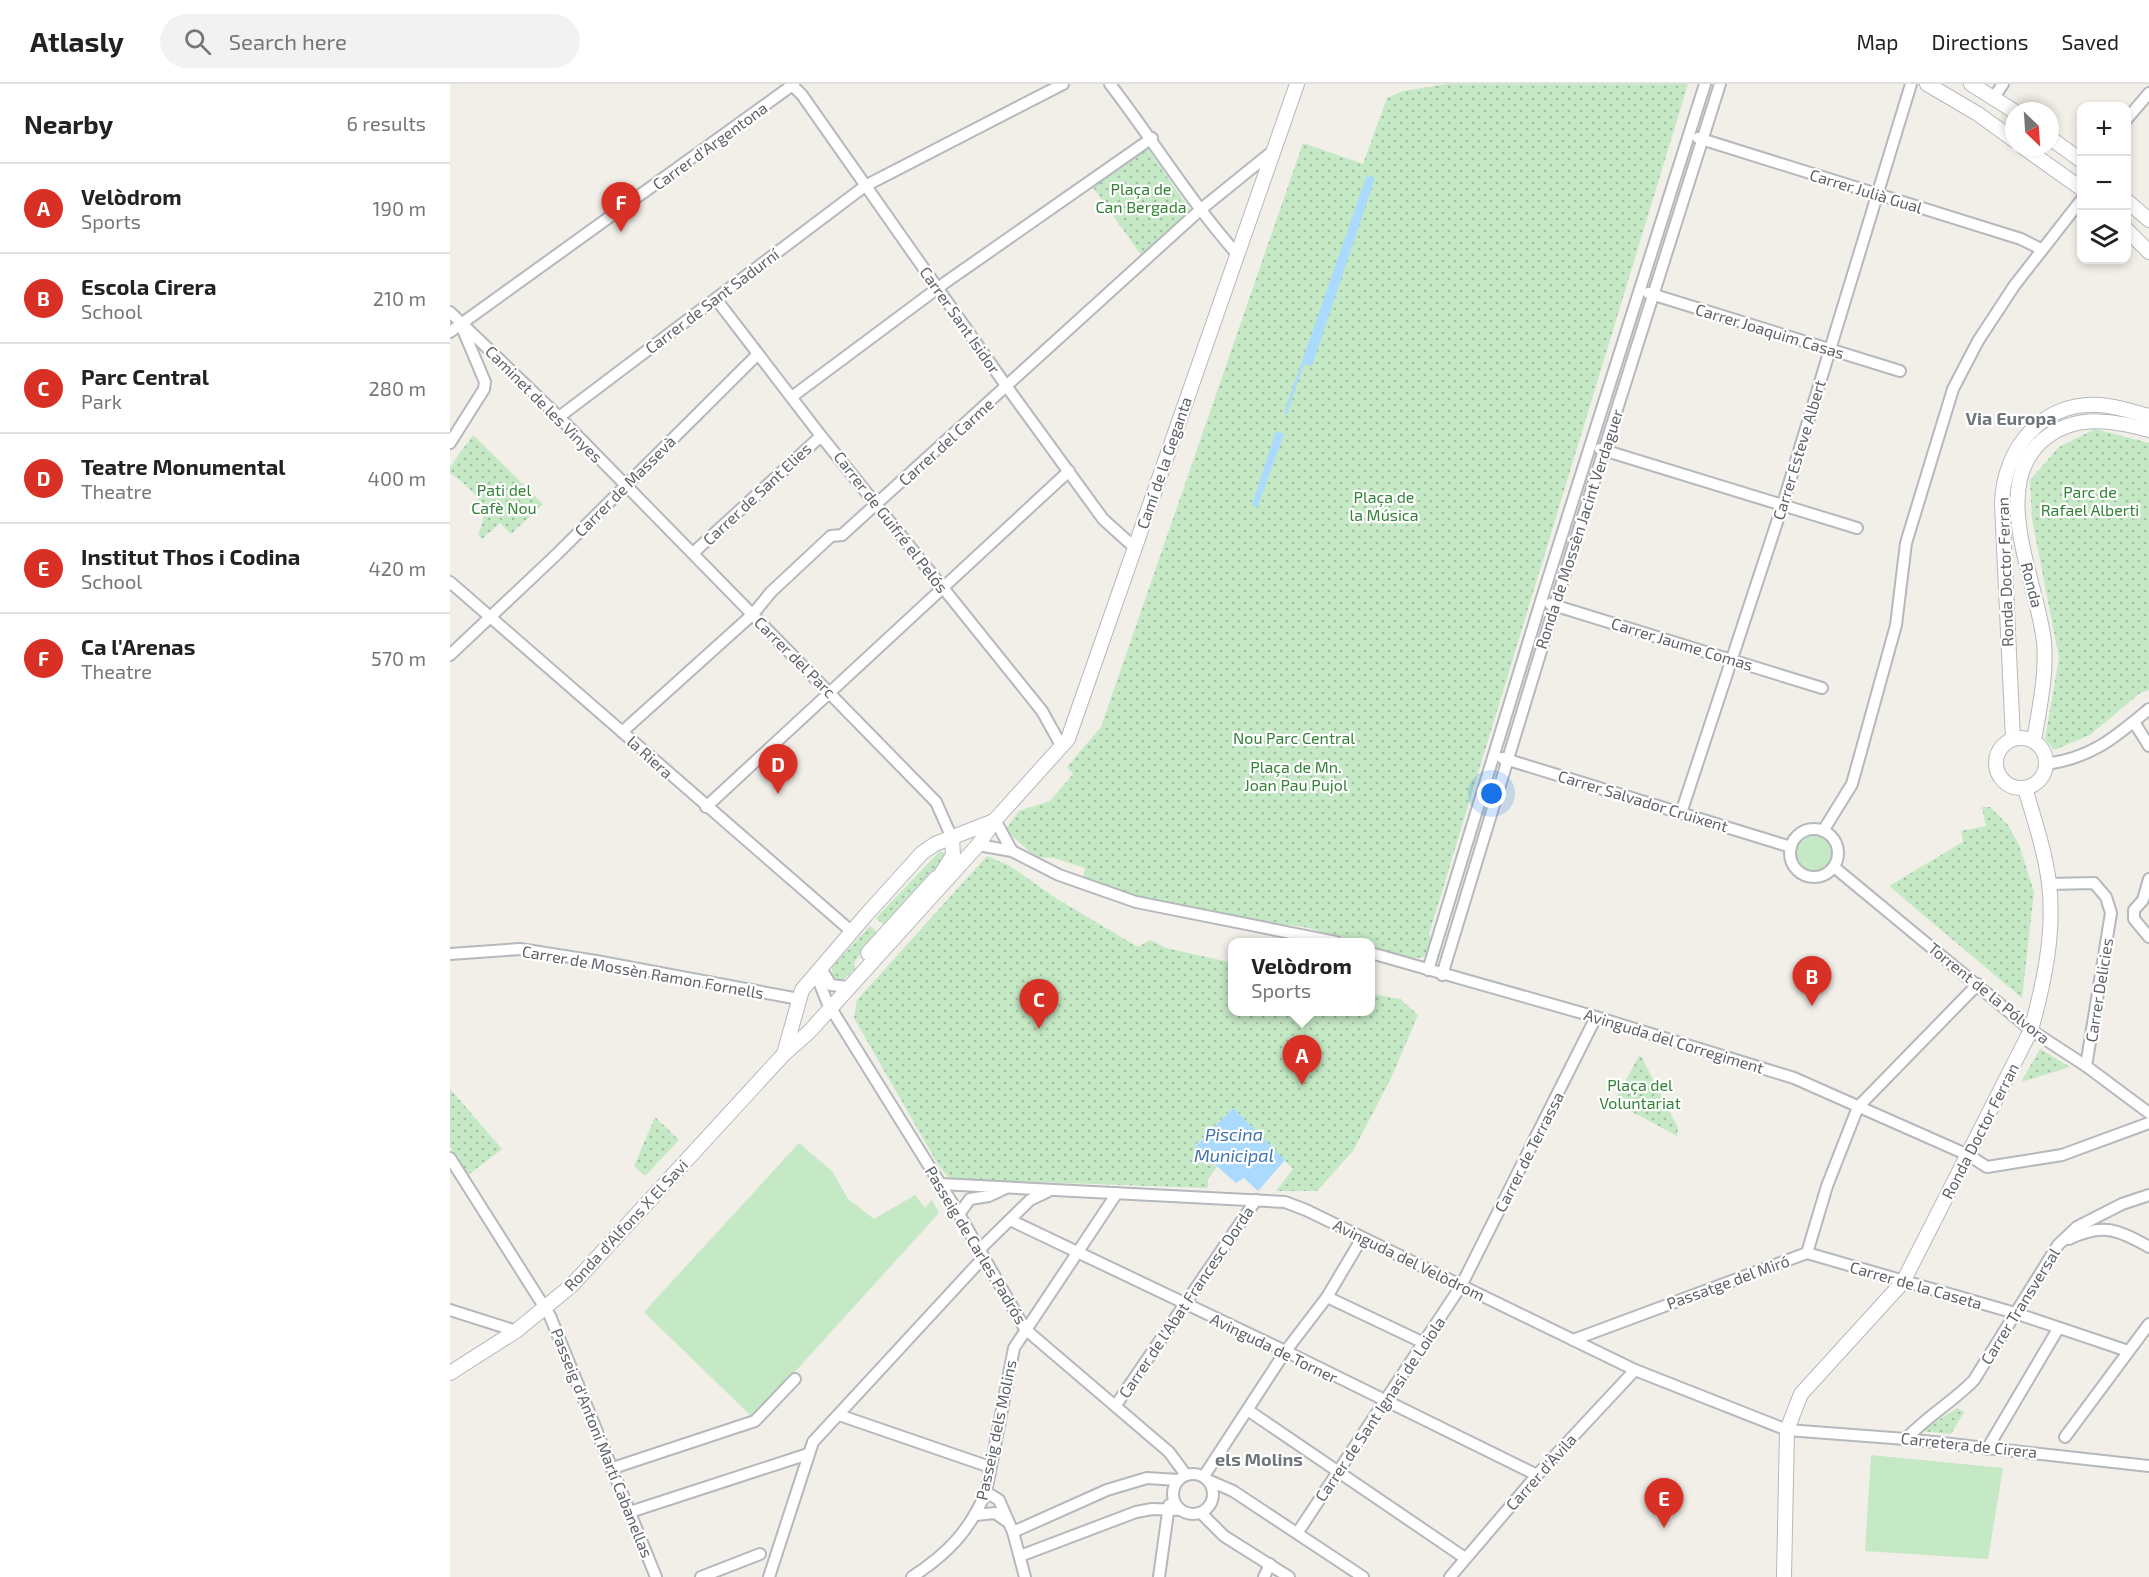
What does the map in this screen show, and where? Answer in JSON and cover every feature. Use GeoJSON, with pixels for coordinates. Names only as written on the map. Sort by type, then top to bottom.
{"type":"FeatureCollection","features":[{"type":"Feature","properties":{"kind":"street","name":"Carrer Sant Isidor"},"geometry":{"type":"LineString","coordinates":[[793,84],[1103,519],[1135,548]]}},
{"type":"Feature","properties":{"kind":"street","name":"Carrer d'Argentona"},"geometry":{"type":"LineString","coordinates":[[450,332],[793,84]]}},
{"type":"Feature","properties":{"kind":"street","name":"Carrer de Sant Sadurní"},"geometry":{"type":"LineString","coordinates":[[559,417],[865,186],[1063,84]]}},
{"type":"Feature","properties":{"kind":"street"},"geometry":{"type":"LineString","coordinates":[[1110,84],[1152,138],[1200,210],[1237,254]]}},
{"type":"Feature","properties":{"kind":"street","name":"Camí de la Geganta"},"geometry":{"type":"LineString","coordinates":[[920,909],[978,845],[995,820],[1062,747],[1071,732],[1296,84]]}},
{"type":"Feature","properties":{"kind":"street","name":"Ronda de Mossèn Jacint Verdaguer"},"geometry":{"type":"LineString","coordinates":[[1428,970],[1541,601],[1705,84]]}},
{"type":"Feature","properties":{"kind":"street","name":"Ronda de Mossèn Jacint Verdaguer"},"geometry":{"type":"LineString","coordinates":[[1442,975],[1555,605],[1720,84]]}},
{"type":"Feature","properties":{"kind":"street","name":"Carrer Esteve Albert"},"geometry":{"type":"LineString","coordinates":[[1681,813],[1782,507],[1911,84]]}},
{"type":"Feature","properties":{"kind":"street"},"geometry":{"type":"LineString","coordinates":[[1927,84],[1978,114],[2005,134]]}},
{"type":"Feature","properties":{"kind":"street"},"geometry":{"type":"LineString","coordinates":[[1971,84],[2005,105]]}},
{"type":"Feature","properties":{"kind":"street"},"geometry":{"type":"LineString","coordinates":[[1994,97],[2003,84]]}},
{"type":"Feature","properties":{"kind":"street"},"geometry":{"type":"LineString","coordinates":[[2131,115],[2149,93]]}},
{"type":"Feature","properties":{"kind":"street","name":"Carrer Julià Gual"},"geometry":{"type":"LineString","coordinates":[[1689,135],[2021,238],[2041,249]]}},
{"type":"Feature","properties":{"kind":"street"},"geometry":{"type":"LineString","coordinates":[[793,396],[938,288],[1152,138]]}},
{"type":"Feature","properties":{"kind":"street"},"geometry":{"type":"LineString","coordinates":[[2059,144],[2077,157]]}},
{"type":"Feature","properties":{"kind":"street","name":"Carrer del Carme"},"geometry":{"type":"LineString","coordinates":[[622,732],[753,614],[771,592],[831,536],[842,535],[1200,210],[1274,151]]}},
{"type":"Feature","properties":{"kind":"street"},"geometry":{"type":"LineString","coordinates":[[2036,156],[2077,185]]}},
{"type":"Feature","properties":{"kind":"street"},"geometry":{"type":"LineString","coordinates":[[2131,204],[2149,220]]}},
{"type":"Feature","properties":{"kind":"street"},"geometry":{"type":"LineString","coordinates":[[1823,831],[1852,784],[1896,625],[1906,543],[1953,389],[1978,341],[2041,249],[2077,205]]}},
{"type":"Feature","properties":{"kind":"street"},"geometry":{"type":"LineString","coordinates":[[2131,233],[2149,252]]}},
{"type":"Feature","properties":{"kind":"street","name":"Carrer Joaquim Casas"},"geometry":{"type":"LineString","coordinates":[[1640,291],[1900,370]]}},
{"type":"Feature","properties":{"kind":"street","name":"Carrer de Guifré el Pelós"},"geometry":{"type":"LineString","coordinates":[[716,299],[793,396],[821,436],[878,503],[1042,711],[1062,747]]}},
{"type":"Feature","properties":{"kind":"street"},"geometry":{"type":"LineString","coordinates":[[450,312],[461,325],[485,382],[484,389],[450,443]]}},
{"type":"Feature","properties":{"kind":"street","name":"Caminet de les Vinyes"},"geometry":{"type":"LineString","coordinates":[[461,325],[473,332],[625,485]]}},
{"type":"Feature","properties":{"kind":"street","name":"Carrer de Massevà"},"geometry":{"type":"LineString","coordinates":[[450,655],[758,354]]}},
{"type":"Feature","properties":{"kind":"street","name":"Ronda Doctor Ferran"},"geometry":{"type":"LineString","coordinates":[[2013,739],[2002,504],[2005,471],[2010,458],[2035,426],[2066,409],[2099,405],[2149,416]]}},
{"type":"Feature","properties":{"kind":"street","name":"Ronda"},"geometry":{"type":"LineString","coordinates":[[2034,741],[2044,671],[2044,644],[2021,536],[2017,495],[2025,464],[2044,439],[2068,425],[2097,420],[2149,430]]}},
{"type":"Feature","properties":{"kind":"street","name":"Carrer de Sant Elies"},"geometry":{"type":"LineString","coordinates":[[693,553],[821,436]]}},
{"type":"Feature","properties":{"kind":"street"},"geometry":{"type":"LineString","coordinates":[[1591,446],[1782,507],[1857,528]]}},
{"type":"Feature","properties":{"kind":"street"},"geometry":{"type":"LineString","coordinates":[[706,807],[1069,471]]}},
{"type":"Feature","properties":{"kind":"street","name":"Carrer del Parc"},"geometry":{"type":"LineString","coordinates":[[625,485],[936,802],[952,838]]}},
{"type":"Feature","properties":{"kind":"street","name":"la Riera"},"geometry":{"type":"LineString","coordinates":[[450,582],[851,931]]}},
{"type":"Feature","properties":{"kind":"street","name":"Carrer Jaume Comas"},"geometry":{"type":"LineString","coordinates":[[1541,601],[1822,688]]}},
{"type":"Feature","properties":{"kind":"street"},"geometry":{"type":"LineString","coordinates":[[2047,764],[2068,761],[2091,753],[2149,709]]}},
{"type":"Feature","properties":{"kind":"street"},"geometry":{"type":"LineString","coordinates":[[2134,722],[2149,746]]}},
{"type":"Feature","properties":{"kind":"street"},"geometry":{"type":"LineString","coordinates":[[2024,738],[2034,741],[2042,748],[2047,764],[2044,775],[2038,782],[2025,788],[2009,785],[1998,773],[1997,755],[2001,747],[2013,739],[2024,738]]}},
{"type":"Feature","properties":{"kind":"street","name":"Carrer Salvador Cruixent"},"geometry":{"type":"LineString","coordinates":[[1494,755],[1791,847]]}},
{"type":"Feature","properties":{"kind":"street","name":"Ronda Doctor Ferran"},"geometry":{"type":"LineString","coordinates":[[1787,1430],[1801,1394],[1903,1282],[2031,1030],[2042,991],[2047,955],[2049,884],[2041,840],[2025,788]]}},
{"type":"Feature","properties":{"kind":"street"},"geometry":{"type":"LineString","coordinates":[[784,1054],[799,999],[809,980],[922,853],[995,820],[1012,851]]}},
{"type":"Feature","properties":{"kind":"street"},"geometry":{"type":"LineString","coordinates":[[1815,830],[1823,831],[1834,840],[1837,847],[1838,854],[1834,867],[1820,876],[1804,875],[1792,863],[1791,847],[1800,834],[1815,830]]}},
{"type":"Feature","properties":{"kind":"street"},"geometry":{"type":"LineString","coordinates":[[920,909],[953,855],[952,838]]}},
{"type":"Feature","properties":{"kind":"street"},"geometry":{"type":"LineString","coordinates":[[978,845],[1012,851],[1059,876],[1136,902],[1316,938]]}},
{"type":"Feature","properties":{"kind":"street"},"geometry":{"type":"LineString","coordinates":[[860,974],[871,948],[947,866]]}},
{"type":"Feature","properties":{"kind":"street","name":"Torrent de la Pólvora"},"geometry":{"type":"LineString","coordinates":[[1834,867],[2031,1030],[2086,1066],[2149,1113]]}},
{"type":"Feature","properties":{"kind":"street"},"geometry":{"type":"LineString","coordinates":[[2149,879],[2146,898],[2134,910],[2134,919],[2149,938]]}},
{"type":"Feature","properties":{"kind":"street","name":"Carrer Delicies"},"geometry":{"type":"LineString","coordinates":[[2049,884],[2094,883],[2106,897],[2111,913],[2086,1066]]}},
{"type":"Feature","properties":{"kind":"street","name":"Ronda d'Alfons X El Savi"},"geometry":{"type":"LineString","coordinates":[[450,1373],[516,1331],[546,1309],[571,1286],[784,1054],[809,1032],[920,909]]}},
{"type":"Feature","properties":{"kind":"street","name":"Carrer de Mossèn Ramon Fornells"},"geometry":{"type":"LineString","coordinates":[[450,954],[520,949],[799,999]]}},
{"type":"Feature","properties":{"kind":"street"},"geometry":{"type":"LineString","coordinates":[[834,951],[822,970],[831,985],[848,987]]}},
{"type":"Feature","properties":{"kind":"street","name":"Avinguda del Corregiment"},"geometry":{"type":"LineString","coordinates":[[1375,954],[1596,1017],[1794,1078],[1968,1155],[1987,1167],[2062,1155],[2149,1123]]}},
{"type":"Feature","properties":{"kind":"street","name":"Passeig de Carles Padrós"},"geometry":{"type":"LineString","coordinates":[[822,970],[818,979],[819,988],[830,1008],[959,1214],[1025,1329],[1168,1452],[1182,1477]]}},
{"type":"Feature","properties":{"kind":"street"},"geometry":{"type":"LineString","coordinates":[[1858,1107],[1978,984]]}},
{"type":"Feature","properties":{"kind":"street","name":"Carrer de Terrassa"},"geometry":{"type":"LineString","coordinates":[[1461,1287],[1596,1017]]}},
{"type":"Feature","properties":{"kind":"street","name":"Passatge del Miró"},"geometry":{"type":"LineString","coordinates":[[1573,1340],[1807,1253],[1827,1186],[1858,1107]]}},
{"type":"Feature","properties":{"kind":"street","name":"Passeig d'Antoni Martí Cabanellas"},"geometry":{"type":"LineString","coordinates":[[450,1158],[546,1309],[656,1577]]}},
{"type":"Feature","properties":{"kind":"street","name":"Avinguda del Velòdrom"},"geometry":{"type":"LineString","coordinates":[[940,1184],[1048,1192],[1117,1193],[1285,1202],[1306,1210],[1635,1370],[1787,1430]]}},
{"type":"Feature","properties":{"kind":"street","name":"Avinguda del Velòdrom"},"geometry":{"type":"LineString","coordinates":[[959,1214],[970,1199],[989,1196],[1007,1188]]}},
{"type":"Feature","properties":{"kind":"street"},"geometry":{"type":"LineString","coordinates":[[769,1577],[813,1442],[1010,1220],[1030,1200],[1048,1192]]}},
{"type":"Feature","properties":{"kind":"street","name":"Passeig dels Molins"},"geometry":{"type":"LineString","coordinates":[[912,1577],[943,1557],[976,1515],[986,1492],[1014,1348],[1079,1254],[1117,1193]]}},
{"type":"Feature","properties":{"kind":"street","name":"Carrer Transversal"},"geometry":{"type":"LineString","coordinates":[[1906,1439],[1924,1419],[1961,1393],[1974,1380],[2058,1245],[2084,1223],[2149,1195]]}},
{"type":"Feature","properties":{"kind":"street","name":"Carrer de l'Abat Francesc Dorda"},"geometry":{"type":"LineString","coordinates":[[1116,1405],[1256,1200]]}},
{"type":"Feature","properties":{"kind":"street","name":"Avinguda de Torner"},"geometry":{"type":"LineString","coordinates":[[1010,1220],[1537,1475]]}},
{"type":"Feature","properties":{"kind":"street"},"geometry":{"type":"LineString","coordinates":[[2058,1245],[2095,1229],[2113,1229],[2149,1247]]}},
{"type":"Feature","properties":{"kind":"street"},"geometry":{"type":"LineString","coordinates":[[1207,1479],[1285,1352],[1326,1297],[1362,1238]]}},
{"type":"Feature","properties":{"kind":"street","name":"Carrer de la Caseta"},"geometry":{"type":"LineString","coordinates":[[1807,1253],[2015,1313],[2128,1351]]}},
{"type":"Feature","properties":{"kind":"street","name":"Carrer de Sant Ignasi de Loiola"},"geometry":{"type":"LineString","coordinates":[[1298,1532],[1461,1287]]}},
{"type":"Feature","properties":{"kind":"street"},"geometry":{"type":"LineString","coordinates":[[1326,1297],[1424,1343]]}},
{"type":"Feature","properties":{"kind":"street"},"geometry":{"type":"LineString","coordinates":[[450,1310],[516,1331]]}},
{"type":"Feature","properties":{"kind":"street"},"geometry":{"type":"LineString","coordinates":[[2065,1437],[2149,1324]]}},
{"type":"Feature","properties":{"kind":"street"},"geometry":{"type":"LineString","coordinates":[[1987,1449],[2058,1329]]}},
{"type":"Feature","properties":{"kind":"street","name":"Carrer d'Àvila"},"geometry":{"type":"LineString","coordinates":[[1449,1577],[1537,1475],[1635,1370]]}},
{"type":"Feature","properties":{"kind":"street"},"geometry":{"type":"LineString","coordinates":[[613,1468],[755,1421],[795,1379]]}},
{"type":"Feature","properties":{"kind":"street"},"geometry":{"type":"LineString","coordinates":[[1249,1411],[1339,1470],[1465,1558]]}},
{"type":"Feature","properties":{"kind":"street"},"geometry":{"type":"LineString","coordinates":[[839,1415],[990,1467]]}},
{"type":"Feature","properties":{"kind":"street"},"geometry":{"type":"LineString","coordinates":[[1784,1577],[1787,1430]]}},
{"type":"Feature","properties":{"kind":"street","name":"Carretera de Cirera"},"geometry":{"type":"LineString","coordinates":[[1787,1430],[1906,1439],[2149,1466]]}},
{"type":"Feature","properties":{"kind":"street"},"geometry":{"type":"LineString","coordinates":[[630,1512],[808,1454]]}},
{"type":"Feature","properties":{"kind":"street"},"geometry":{"type":"LineString","coordinates":[[1159,1577],[1168,1510],[1173,1493],[1182,1477]]}},
{"type":"Feature","properties":{"kind":"street"},"geometry":{"type":"LineString","coordinates":[[1010,1527],[1107,1490],[1147,1478],[1207,1479],[1233,1491],[1363,1577]]}},
{"type":"Feature","properties":{"kind":"street"},"geometry":{"type":"LineString","coordinates":[[1173,1493],[1174,1500],[1181,1510],[1187,1514],[1201,1513],[1211,1504],[1214,1494],[1207,1479]]}},
{"type":"Feature","properties":{"kind":"street"},"geometry":{"type":"LineString","coordinates":[[986,1492],[999,1500],[1020,1556],[1025,1577]]}},
{"type":"Feature","properties":{"kind":"street"},"geometry":{"type":"LineString","coordinates":[[1020,1556],[1136,1512],[1181,1510]]}},
{"type":"Feature","properties":{"kind":"street"},"geometry":{"type":"LineString","coordinates":[[976,1515],[995,1513],[1010,1527]]}},
{"type":"Feature","properties":{"kind":"street"},"geometry":{"type":"LineString","coordinates":[[1201,1513],[1224,1536],[1289,1577]]}},
{"type":"Feature","properties":{"kind":"street"},"geometry":{"type":"LineString","coordinates":[[701,1577],[760,1554]]}},
{"type":"Feature","properties":{"kind":"street"},"geometry":{"type":"LineString","coordinates":[[1264,1577],[1270,1564]]}},
{"type":"Feature","properties":{"kind":"green space","name":"Nou Parc Central"},"geometry":{"type":"Polygon","coordinates":[[[1447,84],[1688,84],[1429,934],[1432,940],[1429,951],[1423,957],[1417,958],[1375,947],[1375,938],[1344,938],[1304,927],[1250,920],[1138,897],[1083,878],[1085,868],[1054,858],[1036,857],[1005,830],[1019,811],[1050,801],[1073,774],[1067,767],[1101,727],[1303,143],[1363,164],[1387,98],[1403,91],[1447,84]]]}},
{"type":"Feature","properties":{"kind":"green space","name":"Plaça de Can Bergada"},"geometry":{"type":"Polygon","coordinates":[[[1146,146],[1190,210],[1141,255],[1092,186],[1146,146]]]}},
{"type":"Feature","properties":{"kind":"green space","name":"Parc de Rafael Alberti"},"geometry":{"type":"Polygon","coordinates":[[[2095,429],[2149,443],[2149,690],[2140,693],[2090,735],[2054,750],[2045,739],[2059,658],[2032,519],[2030,480],[2059,447],[2095,429]]]}},
{"type":"Feature","properties":{"kind":"green space","name":"Pati del Cafè Nou"},"geometry":{"type":"Polygon","coordinates":[[[473,435],[543,504],[511,534],[500,523],[482,539],[478,534],[483,515],[478,499],[450,473],[450,467],[473,435]]]}},
{"type":"Feature","properties":{"kind":"green space"},"geometry":{"type":"Polygon","coordinates":[[[1982,807],[1990,807],[2008,825],[2019,845],[2034,892],[2022,998],[1889,886],[1963,842],[1961,831],[1986,826],[1982,807]]]}},
{"type":"Feature","properties":{"kind":"green space"},"geometry":{"type":"Polygon","coordinates":[[[1814,836],[1827,841],[1832,854],[1827,867],[1814,872],[1801,867],[1796,854],[1801,841],[1814,836]]]}},
{"type":"Feature","properties":{"kind":"green space"},"geometry":{"type":"Polygon","coordinates":[[[940,851],[944,853],[945,860],[885,926],[876,918],[940,851]]]}},
{"type":"Feature","properties":{"kind":"green space"},"geometry":{"type":"Polygon","coordinates":[[[987,856],[1010,866],[1057,899],[1138,947],[1150,940],[1166,948],[1228,962],[1228,1016],[1375,1016],[1375,995],[1400,999],[1418,1015],[1391,1078],[1353,1151],[1317,1191],[1276,1191],[1293,1169],[1233,1108],[1195,1146],[1217,1167],[1208,1179],[1208,1188],[950,1179],[939,1166],[854,1018],[857,1000],[987,856]]]}},
{"type":"Feature","properties":{"kind":"green space"},"geometry":{"type":"Polygon","coordinates":[[[870,926],[878,933],[854,962],[855,969],[843,980],[833,977],[832,967],[870,926]]]}},
{"type":"Feature","properties":{"kind":"green space"},"geometry":{"type":"Polygon","coordinates":[[[2040,1049],[2070,1067],[2021,1082],[2040,1049]]]}},
{"type":"Feature","properties":{"kind":"green space","name":"Plaça del Voluntariat"},"geometry":{"type":"Polygon","coordinates":[[[1640,1054],[1678,1128],[1677,1136],[1614,1102],[1640,1054]]]}},
{"type":"Feature","properties":{"kind":"green space"},"geometry":{"type":"Polygon","coordinates":[[[450,1089],[502,1149],[468,1175],[450,1147],[450,1089]]]}},
{"type":"Feature","properties":{"kind":"green space"},"geometry":{"type":"Polygon","coordinates":[[[655,1117],[679,1140],[645,1176],[634,1166],[655,1117]]]}},
{"type":"Feature","properties":{"kind":"green space"},"geometry":{"type":"Polygon","coordinates":[[[799,1143],[832,1171],[848,1199],[874,1219],[915,1195],[925,1208],[932,1200],[939,1213],[753,1418],[644,1312],[799,1143]]]}},
{"type":"Feature","properties":{"kind":"green space"},"geometry":{"type":"Polygon","coordinates":[[[1957,1408],[1964,1412],[1951,1434],[1922,1431],[1957,1408]]]}},
{"type":"Feature","properties":{"kind":"green space"},"geometry":{"type":"Polygon","coordinates":[[[1871,1455],[2003,1468],[1988,1559],[1865,1551],[1871,1455]]]}},
{"type":"Feature","properties":{"kind":"water"},"geometry":{"type":"Polygon","coordinates":[[[1367,175],[1375,178],[1312,366],[1304,364],[1287,414],[1284,413],[1367,175]]]}},
{"type":"Feature","properties":{"kind":"water"},"geometry":{"type":"Polygon","coordinates":[[[1276,431],[1284,434],[1257,508],[1252,505],[1276,431]]]}},
{"type":"Feature","properties":{"kind":"water","name":"Piscina Municipal"},"geometry":{"type":"Polygon","coordinates":[[[1233,1108],[1285,1160],[1258,1191],[1244,1178],[1236,1183],[1195,1147],[1233,1108]]]}},
{"type":"Feature","properties":{"kind":"place","name":"Ca l'Arenas"},"geometry":{"type":"Point","coordinates":[621,232]}},
{"type":"Feature","properties":{"kind":"place","name":"Teatre Monumental"},"geometry":{"type":"Point","coordinates":[778,794]}},
{"type":"Feature","properties":{"kind":"place","name":"Escola Cirera"},"geometry":{"type":"Point","coordinates":[1812,1006]}},
{"type":"Feature","properties":{"kind":"place","name":"Parc Central"},"geometry":{"type":"Point","coordinates":[1039,1029]}},
{"type":"Feature","properties":{"kind":"place","name":"Velòdrom"},"geometry":{"type":"Point","coordinates":[1302,1085]}},
{"type":"Feature","properties":{"kind":"place","name":"Institut Thos i Codina"},"geometry":{"type":"Point","coordinates":[1664,1528]}},
{"type":"Feature","properties":{"kind":"district","name":"Via Europa"},"geometry":{"type":"Point","coordinates":[2011,419]}},
{"type":"Feature","properties":{"kind":"district","name":"els Molins"},"geometry":{"type":"Point","coordinates":[1259,1460]}},
{"type":"Feature","properties":{"kind":"park label","name":"Plaça de la Música"},"geometry":{"type":"Point","coordinates":[1384,506]}},
{"type":"Feature","properties":{"kind":"park label","name":"Plaça de Mn. Joan Pau Pujol"},"geometry":{"type":"Point","coordinates":[1296,776]}}]}
